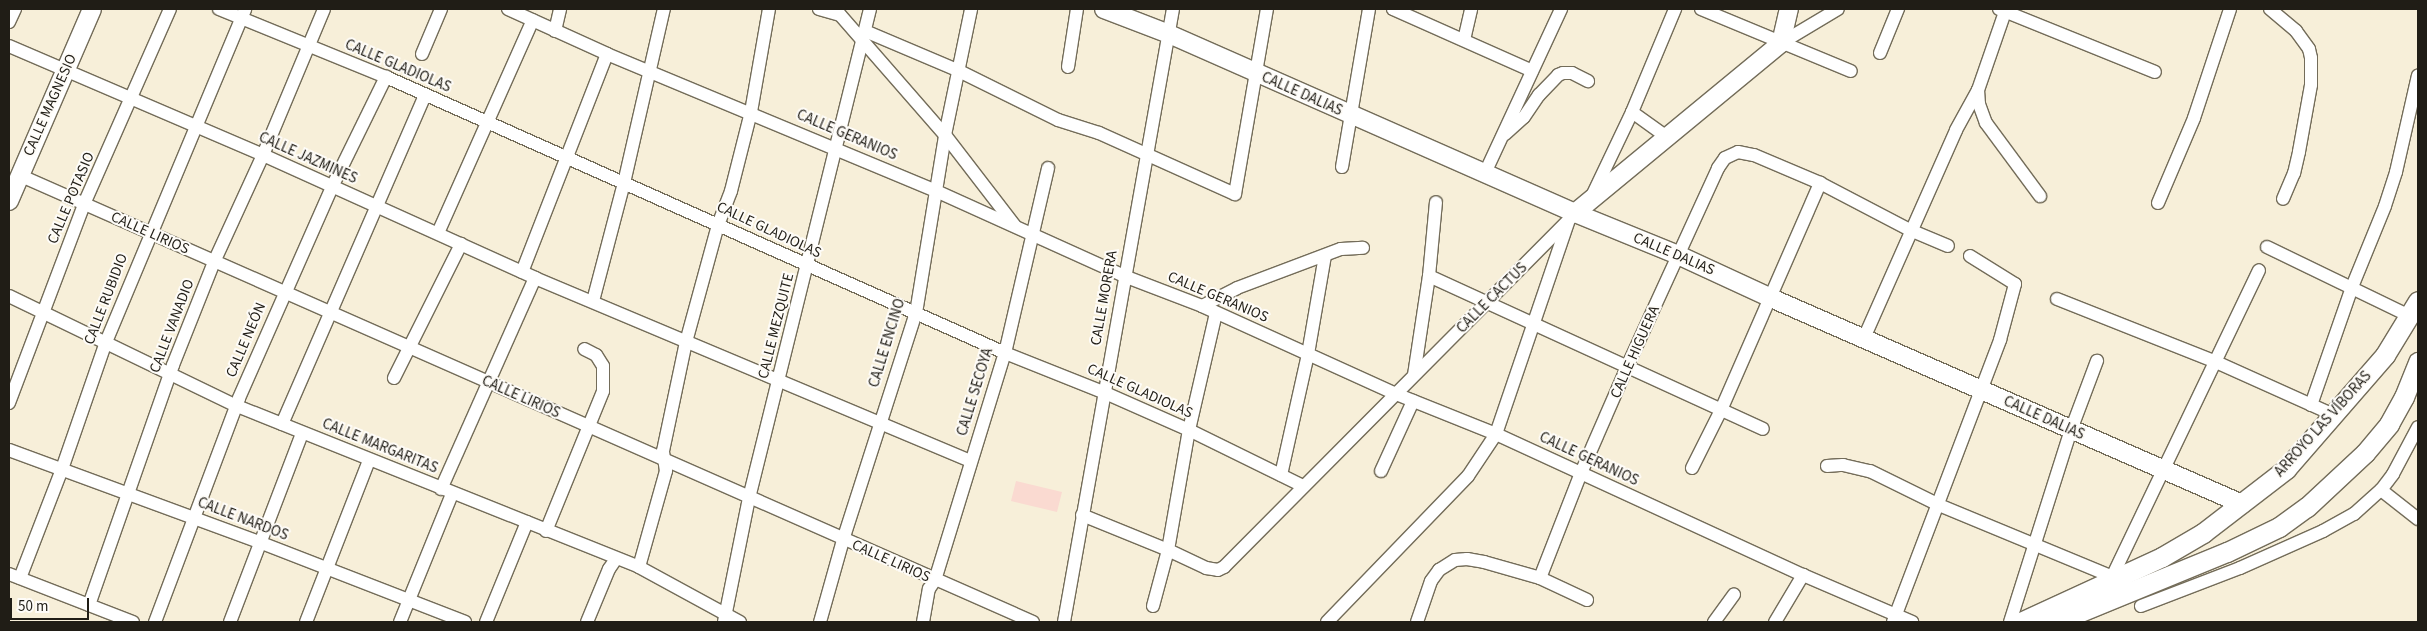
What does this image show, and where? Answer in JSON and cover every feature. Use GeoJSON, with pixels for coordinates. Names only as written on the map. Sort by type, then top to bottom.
{"type":"FeatureCollection","features":[{"type":"Feature","properties":{"kind":"main road","name":"ARROYO LAS VÍBORAS"},"geometry":{"type":"LineString","coordinates":[[2021,622],[2194,538],[2242,504],[2286,469],[2385,355],[2414,309]]}},
{"type":"Feature","properties":{"kind":"main road"},"geometry":{"type":"LineString","coordinates":[[2056,622],[2227,552],[2279,526],[2308,507],[2365,453],[2389,424],[2404,397],[2418,362]]}},
{"type":"Feature","properties":{"kind":"street"},"geometry":{"type":"LineString","coordinates":[[9,22],[14,9]]}},
{"type":"Feature","properties":{"kind":"street","name":"CALLE MAGNESIO"},"geometry":{"type":"LineString","coordinates":[[9,201],[14,173],[66,70],[92,9]]}},
{"type":"Feature","properties":{"kind":"street","name":"CALLE POTASIO"},"geometry":{"type":"LineString","coordinates":[[9,403],[84,204],[132,99],[170,9]]}},
{"type":"Feature","properties":{"kind":"street","name":"CALLE GLADIOLAS"},"geometry":{"type":"LineString","coordinates":[[219,9],[243,14],[308,46],[386,77],[1005,353],[1103,392],[1189,430],[1303,486]]}},
{"type":"Feature","properties":{"kind":"street","name":"CALLE VANADIO"},"geometry":{"type":"LineString","coordinates":[[89,605],[170,375],[214,262],[263,155],[324,9]]}},
{"type":"Feature","properties":{"kind":"street"},"geometry":{"type":"LineString","coordinates":[[422,54],[441,9]]}},
{"type":"Feature","properties":{"kind":"street","name":"CALLE GERANIOS"},"geometry":{"type":"LineString","coordinates":[[508,9],[607,54],[651,70],[936,191],[1124,276],[1202,306],[1396,394],[1496,434],[1894,618],[1912,622]]}},
{"type":"Feature","properties":{"kind":"street"},"geometry":{"type":"LineString","coordinates":[[555,30],[560,9]]}},
{"type":"Feature","properties":{"kind":"street"},"geometry":{"type":"LineString","coordinates":[[593,301],[624,183],[664,9]]}},
{"type":"Feature","properties":{"kind":"street"},"geometry":{"type":"LineString","coordinates":[[639,566],[666,471],[663,451],[686,342],[718,225],[731,190],[751,112],[769,9]]}},
{"type":"Feature","properties":{"kind":"street"},"geometry":{"type":"LineString","coordinates":[[818,9],[837,12],[864,36],[945,135],[1016,228]]}},
{"type":"Feature","properties":{"kind":"street","name":"CALLE MEZQUITE"},"geometry":{"type":"LineString","coordinates":[[725,619],[749,498],[837,149],[870,9]]}},
{"type":"Feature","properties":{"kind":"street","name":"CALLE ENCINO"},"geometry":{"type":"LineString","coordinates":[[820,622],[842,540],[916,313],[945,135],[970,9]]}},
{"type":"Feature","properties":{"kind":"street"},"geometry":{"type":"LineString","coordinates":[[1068,67],[1077,9]]}},
{"type":"Feature","properties":{"kind":"street","name":"CALLE DALIAS"},"geometry":{"type":"LineString","coordinates":[[1104,9],[1169,34],[1350,116],[1485,173],[1572,216],[1678,255],[1770,298],[2242,504]]}},
{"type":"Feature","properties":{"kind":"street","name":"CALLE MORERA"},"geometry":{"type":"LineString","coordinates":[[1064,622],[1103,392],[1173,9]]}},
{"type":"Feature","properties":{"kind":"street"},"geometry":{"type":"LineString","coordinates":[[864,36],[957,70],[1058,120],[1099,132],[1146,156],[1235,194],[1267,9]]}},
{"type":"Feature","properties":{"kind":"street"},"geometry":{"type":"LineString","coordinates":[[1342,167],[1369,9]]}},
{"type":"Feature","properties":{"kind":"street"},"geometry":{"type":"LineString","coordinates":[[1393,9],[1532,71]]}},
{"type":"Feature","properties":{"kind":"street"},"geometry":{"type":"LineString","coordinates":[[1464,40],[1471,9]]}},
{"type":"Feature","properties":{"kind":"street"},"geometry":{"type":"LineString","coordinates":[[1485,173],[1561,9]]}},
{"type":"Feature","properties":{"kind":"street"},"geometry":{"type":"LineString","coordinates":[[1589,202],[1632,112],[1675,9]]}},
{"type":"Feature","properties":{"kind":"street"},"geometry":{"type":"LineString","coordinates":[[1701,9],[1850,71]]}},
{"type":"Feature","properties":{"kind":"street"},"geometry":{"type":"LineString","coordinates":[[1782,43],[1789,9]]}},
{"type":"Feature","properties":{"kind":"street"},"geometry":{"type":"LineString","coordinates":[[1782,43],[1838,9]]}},
{"type":"Feature","properties":{"kind":"street"},"geometry":{"type":"LineString","coordinates":[[1880,53],[1898,9]]}},
{"type":"Feature","properties":{"kind":"street"},"geometry":{"type":"LineString","coordinates":[[2158,203],[2194,118],[2230,9]]}},
{"type":"Feature","properties":{"kind":"street"},"geometry":{"type":"LineString","coordinates":[[2270,9],[2296,31],[2309,49],[2311,85],[2304,126],[2294,173],[2283,199]]}},
{"type":"Feature","properties":{"kind":"street"},"geometry":{"type":"LineString","coordinates":[[1864,338],[1910,230],[1956,130],[1978,90],[2003,10],[2155,72]]}},
{"type":"Feature","properties":{"kind":"street","name":"CALLE RUBIDIO"},"geometry":{"type":"LineString","coordinates":[[14,576],[62,469],[106,342],[243,14]]}},
{"type":"Feature","properties":{"kind":"street"},"geometry":{"type":"LineString","coordinates":[[438,233],[533,20]]}},
{"type":"Feature","properties":{"kind":"street","name":"CALLE CACTUS"},"geometry":{"type":"LineString","coordinates":[[1168,550],[1206,568],[1218,570],[1224,567],[1414,375],[1488,304],[1572,216],[1782,43]]}},
{"type":"Feature","properties":{"kind":"street","name":"CALLE JAZMINES"},"geometry":{"type":"LineString","coordinates":[[9,46],[263,155],[535,278],[972,461]]}},
{"type":"Feature","properties":{"kind":"street"},"geometry":{"type":"LineString","coordinates":[[522,272],[607,54]]}},
{"type":"Feature","properties":{"kind":"street"},"geometry":{"type":"LineString","coordinates":[[1504,135],[1517,125],[1539,95],[1558,75],[1572,73],[1588,81]]}},
{"type":"Feature","properties":{"kind":"street"},"geometry":{"type":"LineString","coordinates":[[2312,405],[2352,287],[2385,206],[2396,172],[2418,75]]}},
{"type":"Feature","properties":{"kind":"street","name":"CALLE NEÓN"},"geometry":{"type":"LineString","coordinates":[[155,622],[237,406],[284,294],[332,187],[386,77]]}},
{"type":"Feature","properties":{"kind":"street"},"geometry":{"type":"LineString","coordinates":[[1978,90],[1979,104],[1986,123],[2040,196]]}},
{"type":"Feature","properties":{"kind":"street"},"geometry":{"type":"LineString","coordinates":[[282,424],[375,206],[425,95]]}},
{"type":"Feature","properties":{"kind":"street"},"geometry":{"type":"LineString","coordinates":[[1632,112],[1668,138]]}},
{"type":"Feature","properties":{"kind":"street","name":"CALLE HIGUERA"},"geometry":{"type":"LineString","coordinates":[[1540,578],[1581,473],[1627,367],[1718,168],[1725,158],[1738,152],[1754,155],[1820,183]]}},
{"type":"Feature","properties":{"kind":"street","name":"CALLE SECOYA"},"geometry":{"type":"LineString","coordinates":[[923,622],[929,589],[935,580],[1005,353],[1048,168]]}},
{"type":"Feature","properties":{"kind":"street","name":"CALLE LIRIOS"},"geometry":{"type":"LineString","coordinates":[[14,173],[329,314],[1033,622]]}},
{"type":"Feature","properties":{"kind":"street"},"geometry":{"type":"LineString","coordinates":[[1692,468],[1721,410],[1820,183],[1910,230],[1948,246]]}},
{"type":"Feature","properties":{"kind":"street"},"geometry":{"type":"LineString","coordinates":[[1414,375],[1429,276],[1436,202]]}},
{"type":"Feature","properties":{"kind":"street"},"geometry":{"type":"LineString","coordinates":[[1327,622],[1468,476],[1496,434],[1572,216]]}},
{"type":"Feature","properties":{"kind":"street"},"geometry":{"type":"LineString","coordinates":[[394,378],[461,244]]}},
{"type":"Feature","properties":{"kind":"street"},"geometry":{"type":"LineString","coordinates":[[2267,247],[2352,287],[2414,309]]}},
{"type":"Feature","properties":{"kind":"street"},"geometry":{"type":"LineString","coordinates":[[1202,306],[1237,288],[1341,249],[1363,248]]}},
{"type":"Feature","properties":{"kind":"street"},"geometry":{"type":"LineString","coordinates":[[1281,475],[1308,354],[1325,256]]}},
{"type":"Feature","properties":{"kind":"street"},"geometry":{"type":"LineString","coordinates":[[1894,618],[1939,505],[2000,340],[2015,284],[1970,256]]}},
{"type":"Feature","properties":{"kind":"street"},"geometry":{"type":"LineString","coordinates":[[1827,466],[1843,464],[1870,471],[1939,505],[2115,578],[2259,270]]}},
{"type":"Feature","properties":{"kind":"street"},"geometry":{"type":"LineString","coordinates":[[1429,276],[1763,429]]}},
{"type":"Feature","properties":{"kind":"street"},"geometry":{"type":"LineString","coordinates":[[400,622],[488,382],[535,278]]}},
{"type":"Feature","properties":{"kind":"street","name":"CALLE MARGARITAS"},"geometry":{"type":"LineString","coordinates":[[9,296],[237,406],[616,559],[639,566],[725,619],[740,622]]}},
{"type":"Feature","properties":{"kind":"street"},"geometry":{"type":"LineString","coordinates":[[2057,299],[2216,362],[2334,415]]}},
{"type":"Feature","properties":{"kind":"street"},"geometry":{"type":"LineString","coordinates":[[1153,606],[1168,550],[1189,430],[1216,313]]}},
{"type":"Feature","properties":{"kind":"street"},"geometry":{"type":"LineString","coordinates":[[546,531],[603,390],[604,379],[600,360],[596,354],[584,349]]}},
{"type":"Feature","properties":{"kind":"street"},"geometry":{"type":"LineString","coordinates":[[2010,622],[2071,430],[2097,361]]}},
{"type":"Feature","properties":{"kind":"street"},"geometry":{"type":"LineString","coordinates":[[1381,472],[1414,401]]}},
{"type":"Feature","properties":{"kind":"street"},"geometry":{"type":"LineString","coordinates":[[230,622],[302,433]]}},
{"type":"Feature","properties":{"kind":"street"},"geometry":{"type":"LineString","coordinates":[[2141,606],[2240,568],[2323,531],[2354,514],[2381,490],[2394,474],[2417,434]]}},
{"type":"Feature","properties":{"kind":"street","name":"CALLE NARDOS"},"geometry":{"type":"LineString","coordinates":[[9,450],[259,542],[465,622]]}},
{"type":"Feature","properties":{"kind":"street"},"geometry":{"type":"LineString","coordinates":[[306,622],[369,460]]}},
{"type":"Feature","properties":{"kind":"street"},"geometry":{"type":"LineString","coordinates":[[2381,490],[2418,519]]}},
{"type":"Feature","properties":{"kind":"street"},"geometry":{"type":"LineString","coordinates":[[1082,515],[1168,550]]}},
{"type":"Feature","properties":{"kind":"street"},"geometry":{"type":"LineString","coordinates":[[486,622],[527,522]]}},
{"type":"Feature","properties":{"kind":"street"},"geometry":{"type":"LineString","coordinates":[[587,622],[616,559]]}},
{"type":"Feature","properties":{"kind":"street"},"geometry":{"type":"LineString","coordinates":[[1417,622],[1432,581],[1439,570],[1448,563],[1466,559],[1540,578],[1587,600]]}},
{"type":"Feature","properties":{"kind":"street"},"geometry":{"type":"LineString","coordinates":[[1775,622],[1803,575]]}},
{"type":"Feature","properties":{"kind":"street"},"geometry":{"type":"LineString","coordinates":[[14,576],[133,622]]}},
{"type":"Feature","properties":{"kind":"street"},"geometry":{"type":"LineString","coordinates":[[1714,622],[1734,594]]}},
{"type":"Feature","properties":{"kind":"shaded area"},"geometry":{"type":"Polygon","coordinates":[[[1016,481],[1062,492],[1057,512],[1011,501],[1016,481]]]}}]}
